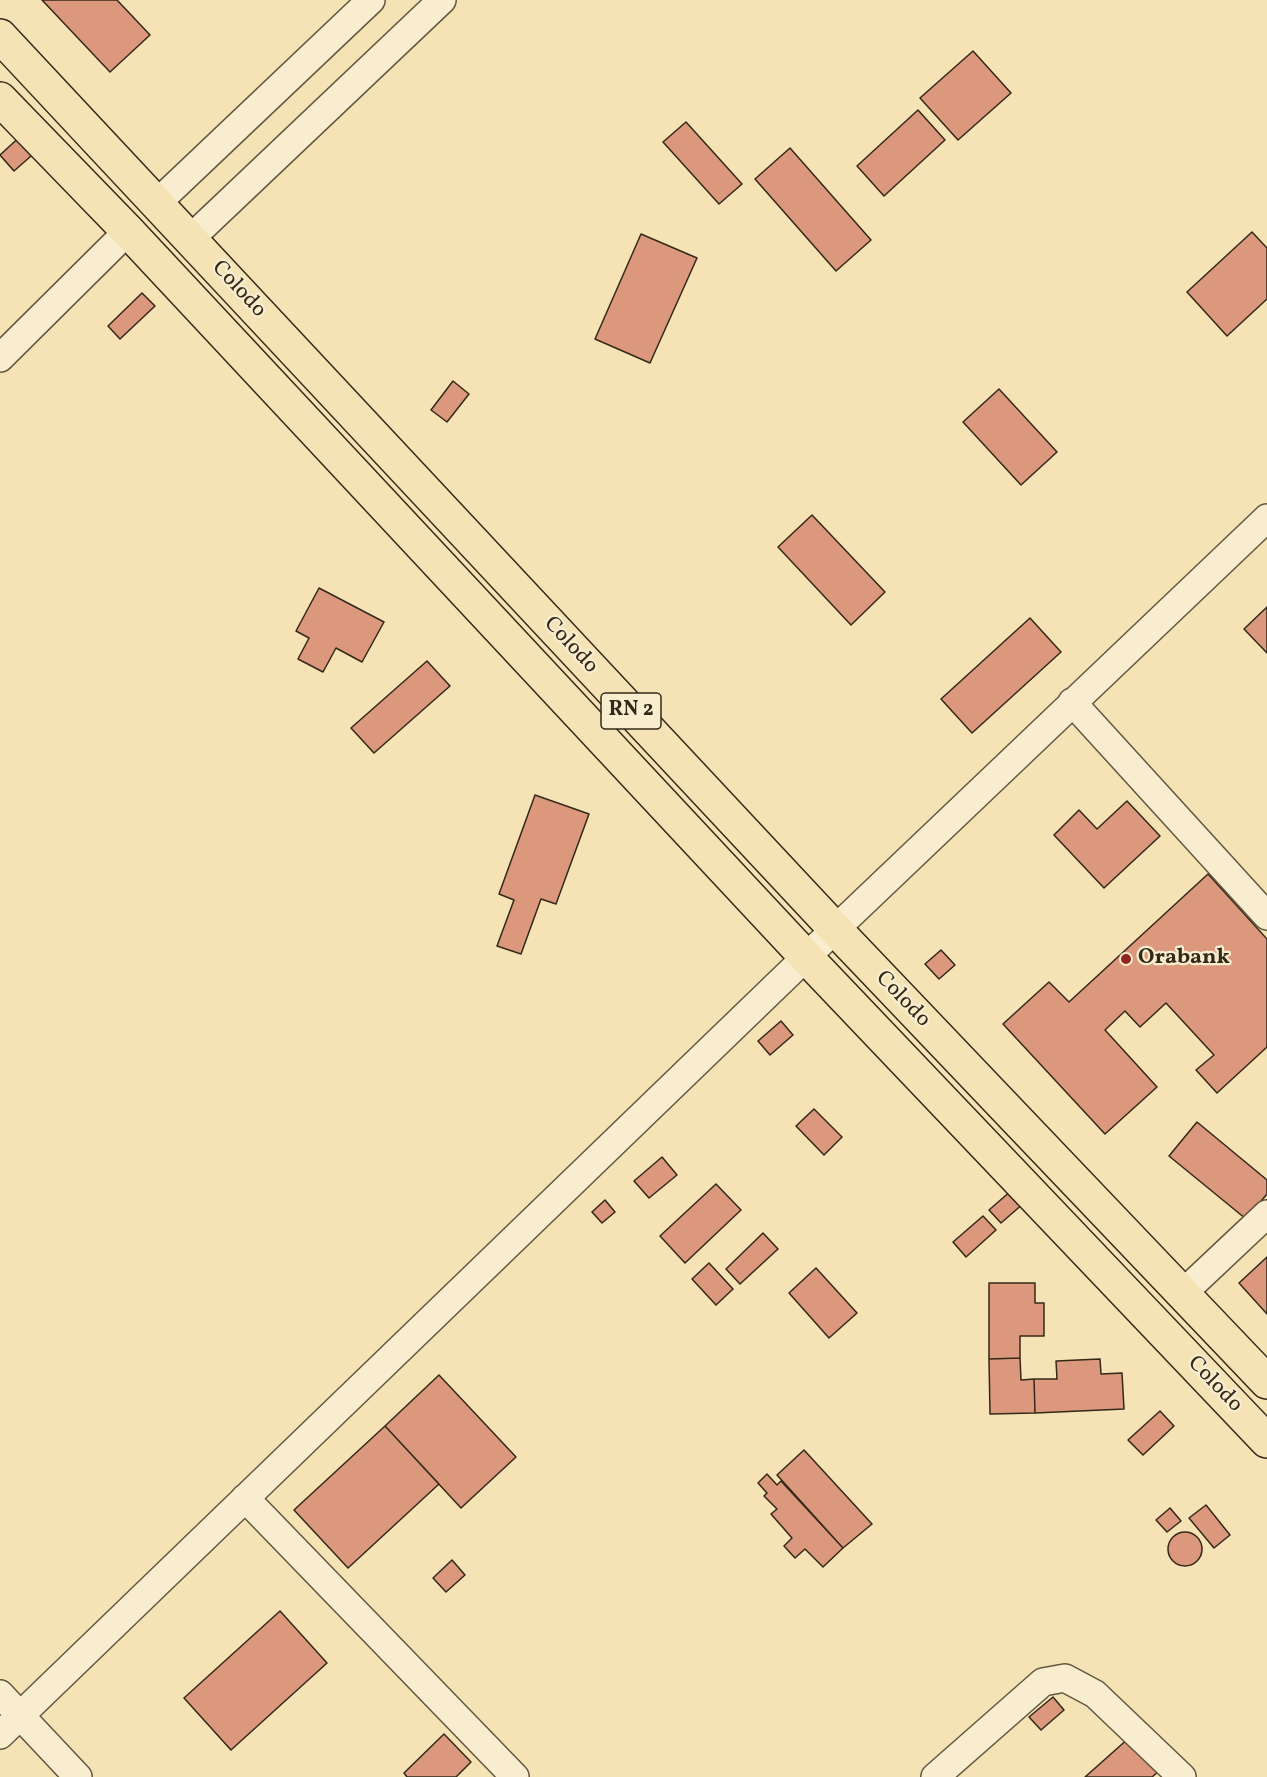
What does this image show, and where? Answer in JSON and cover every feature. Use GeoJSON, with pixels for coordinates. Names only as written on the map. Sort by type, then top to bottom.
{"type":"FeatureCollection","features":[{"type":"Feature","properties":{"kind":"main road","name":"Colodo"},"geometry":{"type":"LineString","coordinates":[[0,36],[835,929],[1267,1382]]}},
{"type":"Feature","properties":{"kind":"main road","name":"Colodo"},"geometry":{"type":"LineString","coordinates":[[0,99],[128,231],[806,957],[1267,1441]]}},
{"type":"Feature","properties":{"kind":"street"},"geometry":{"type":"LineString","coordinates":[[156,204],[371,0]]}},
{"type":"Feature","properties":{"kind":"street"},"geometry":{"type":"LineString","coordinates":[[190,238],[442,0]]}},
{"type":"Feature","properties":{"kind":"street"},"geometry":{"type":"LineString","coordinates":[[0,358],[128,231]]}},
{"type":"Feature","properties":{"kind":"street"},"geometry":{"type":"LineString","coordinates":[[0,1735],[835,929],[1267,518]]}},
{"type":"Feature","properties":{"kind":"street"},"geometry":{"type":"LineString","coordinates":[[1072,702],[1267,916]]}},
{"type":"Feature","properties":{"kind":"street"},"geometry":{"type":"LineString","coordinates":[[1182,1294],[1267,1214]]}},
{"type":"Feature","properties":{"kind":"street"},"geometry":{"type":"LineString","coordinates":[[245,1498],[515,1777]]}},
{"type":"Feature","properties":{"kind":"street"},"geometry":{"type":"LineString","coordinates":[[934,1777],[1043,1682],[1065,1678],[1095,1694],[1182,1777]]}},
{"type":"Feature","properties":{"kind":"street"},"geometry":{"type":"LineString","coordinates":[[0,1694],[78,1777]]}},
{"type":"Feature","properties":{"kind":"building"},"geometry":{"type":"Polygon","coordinates":[[[42,0],[117,0],[150,35],[110,72],[42,0]]]}},
{"type":"Feature","properties":{"kind":"building"},"geometry":{"type":"Polygon","coordinates":[[[973,51],[1011,93],[958,140],[920,98],[973,51]]]}},
{"type":"Feature","properties":{"kind":"building"},"geometry":{"type":"Polygon","coordinates":[[[918,110],[945,140],[884,196],[857,166],[918,110]]]}},
{"type":"Feature","properties":{"kind":"building"},"geometry":{"type":"Polygon","coordinates":[[[686,122],[742,184],[719,204],[663,142],[686,122]]]}},
{"type":"Feature","properties":{"kind":"building"},"geometry":{"type":"Polygon","coordinates":[[[24,133],[39,149],[14,171],[0,155],[24,133]]]}},
{"type":"Feature","properties":{"kind":"building"},"geometry":{"type":"Polygon","coordinates":[[[790,148],[871,240],[836,271],[755,179],[790,148]]]}},
{"type":"Feature","properties":{"kind":"building"},"geometry":{"type":"Polygon","coordinates":[[[1252,232],[1267,248],[1267,299],[1227,336],[1187,292],[1252,232]]]}},
{"type":"Feature","properties":{"kind":"building"},"geometry":{"type":"Polygon","coordinates":[[[641,234],[697,258],[650,363],[595,339],[641,234]]]}},
{"type":"Feature","properties":{"kind":"building"},"geometry":{"type":"Polygon","coordinates":[[[142,293],[155,306],[120,339],[108,326],[142,293]]]}},
{"type":"Feature","properties":{"kind":"building"},"geometry":{"type":"Polygon","coordinates":[[[453,381],[469,394],[447,422],[431,410],[453,381]]]}},
{"type":"Feature","properties":{"kind":"building"},"geometry":{"type":"Polygon","coordinates":[[[999,389],[1057,452],[1021,485],[963,422],[999,389]]]}},
{"type":"Feature","properties":{"kind":"building"},"geometry":{"type":"Polygon","coordinates":[[[812,515],[885,592],[851,625],[778,547],[812,515]]]}},
{"type":"Feature","properties":{"kind":"building"},"geometry":{"type":"Polygon","coordinates":[[[319,588],[384,622],[362,662],[336,648],[323,672],[298,659],[309,638],[296,631],[319,588]]]}},
{"type":"Feature","properties":{"kind":"building"},"geometry":{"type":"Polygon","coordinates":[[[1267,607],[1267,653],[1244,629],[1267,607]]]}},
{"type":"Feature","properties":{"kind":"building"},"geometry":{"type":"Polygon","coordinates":[[[1030,618],[1061,652],[972,733],[941,699],[1030,618]]]}},
{"type":"Feature","properties":{"kind":"building"},"geometry":{"type":"Polygon","coordinates":[[[427,661],[450,686],[374,753],[351,728],[427,661]]]}},
{"type":"Feature","properties":{"kind":"building"},"geometry":{"type":"Polygon","coordinates":[[[535,795],[589,814],[556,904],[541,899],[521,954],[497,946],[514,900],[499,894],[535,795]]]}},
{"type":"Feature","properties":{"kind":"building"},"geometry":{"type":"Polygon","coordinates":[[[1127,801],[1160,836],[1104,888],[1054,835],[1079,810],[1097,829],[1127,801]]]}},
{"type":"Feature","properties":{"kind":"building"},"geometry":{"type":"Polygon","coordinates":[[[1208,874],[1267,939],[1267,1047],[1217,1093],[1196,1070],[1214,1055],[1166,1003],[1140,1027],[1125,1011],[1105,1030],[1157,1087],[1105,1134],[1003,1024],[1049,982],[1069,1002],[1208,874]]]}},
{"type":"Feature","properties":{"kind":"building"},"geometry":{"type":"Polygon","coordinates":[[[941,950],[955,965],[939,979],[925,964],[941,950]]]}},
{"type":"Feature","properties":{"kind":"building"},"geometry":{"type":"Polygon","coordinates":[[[781,1021],[793,1035],[770,1055],[758,1041],[781,1021]]]}},
{"type":"Feature","properties":{"kind":"building"},"geometry":{"type":"Polygon","coordinates":[[[814,1109],[842,1137],[824,1155],[796,1126],[814,1109]]]}},
{"type":"Feature","properties":{"kind":"building"},"geometry":{"type":"Polygon","coordinates":[[[1197,1122],[1267,1180],[1267,1194],[1246,1219],[1169,1156],[1197,1122]]]}},
{"type":"Feature","properties":{"kind":"building"},"geometry":{"type":"Polygon","coordinates":[[[662,1157],[677,1175],[649,1198],[634,1181],[662,1157]]]}},
{"type":"Feature","properties":{"kind":"building"},"geometry":{"type":"Polygon","coordinates":[[[716,1184],[741,1210],[685,1263],[660,1236],[716,1184]]]}},
{"type":"Feature","properties":{"kind":"building"},"geometry":{"type":"Polygon","coordinates":[[[1012,1190],[1024,1203],[1001,1223],[989,1210],[1012,1190]]]}},
{"type":"Feature","properties":{"kind":"building"},"geometry":{"type":"Polygon","coordinates":[[[605,1200],[615,1212],[602,1223],[592,1212],[605,1200]]]}},
{"type":"Feature","properties":{"kind":"building"},"geometry":{"type":"Polygon","coordinates":[[[983,1216],[996,1230],[966,1257],[953,1242],[983,1216]]]}},
{"type":"Feature","properties":{"kind":"building"},"geometry":{"type":"Polygon","coordinates":[[[763,1233],[778,1249],[740,1284],[726,1269],[763,1233]]]}},
{"type":"Feature","properties":{"kind":"building"},"geometry":{"type":"Polygon","coordinates":[[[1267,1257],[1267,1314],[1239,1283],[1267,1257]]]}},
{"type":"Feature","properties":{"kind":"building"},"geometry":{"type":"Polygon","coordinates":[[[709,1263],[733,1289],[716,1305],[692,1279],[709,1263]]]}},
{"type":"Feature","properties":{"kind":"building"},"geometry":{"type":"Polygon","coordinates":[[[816,1268],[857,1313],[829,1338],[789,1293],[816,1268]]]}},
{"type":"Feature","properties":{"kind":"building"},"geometry":{"type":"Polygon","coordinates":[[[989,1283],[1035,1283],[1035,1303],[1044,1303],[1044,1336],[1020,1336],[1020,1358],[989,1359],[989,1283]]]}},
{"type":"Feature","properties":{"kind":"building"},"geometry":{"type":"Polygon","coordinates":[[[1020,1358],[1021,1380],[1034,1379],[1035,1413],[990,1414],[989,1359],[1020,1358]]]}},
{"type":"Feature","properties":{"kind":"building"},"geometry":{"type":"Polygon","coordinates":[[[1100,1359],[1101,1374],[1122,1373],[1124,1409],[1035,1413],[1034,1379],[1057,1379],[1056,1361],[1100,1359]]]}},
{"type":"Feature","properties":{"kind":"building"},"geometry":{"type":"Polygon","coordinates":[[[439,1375],[516,1457],[461,1508],[385,1426],[439,1375]]]}},
{"type":"Feature","properties":{"kind":"building"},"geometry":{"type":"Polygon","coordinates":[[[1160,1411],[1174,1426],[1143,1455],[1128,1440],[1160,1411]]]}},
{"type":"Feature","properties":{"kind":"building"},"geometry":{"type":"Polygon","coordinates":[[[385,1426],[439,1484],[348,1568],[294,1510],[385,1426]]]}},
{"type":"Feature","properties":{"kind":"building"},"geometry":{"type":"Polygon","coordinates":[[[804,1450],[872,1524],[843,1548],[777,1475],[804,1450]]]}},
{"type":"Feature","properties":{"kind":"building"},"geometry":{"type":"Polygon","coordinates":[[[767,1474],[777,1485],[781,1481],[843,1548],[823,1567],[805,1549],[795,1558],[784,1546],[792,1538],[771,1514],[777,1509],[764,1496],[767,1493],[758,1483],[767,1474]]]}},
{"type":"Feature","properties":{"kind":"building"},"geometry":{"type":"Polygon","coordinates":[[[1206,1505],[1230,1535],[1214,1548],[1189,1518],[1206,1505]]]}},
{"type":"Feature","properties":{"kind":"building"},"geometry":{"type":"Polygon","coordinates":[[[1170,1508],[1181,1521],[1167,1532],[1156,1520],[1170,1508]]]}},
{"type":"Feature","properties":{"kind":"building"},"geometry":{"type":"Polygon","coordinates":[[[1185,1532],[1197,1537],[1202,1549],[1197,1561],[1185,1566],[1173,1561],[1168,1549],[1173,1537],[1185,1532]]]}},
{"type":"Feature","properties":{"kind":"building"},"geometry":{"type":"Polygon","coordinates":[[[452,1560],[465,1575],[446,1592],[433,1578],[452,1560]]]}},
{"type":"Feature","properties":{"kind":"building"},"geometry":{"type":"Polygon","coordinates":[[[280,1611],[327,1663],[231,1750],[184,1698],[280,1611]]]}},
{"type":"Feature","properties":{"kind":"building"},"geometry":{"type":"Polygon","coordinates":[[[1053,1697],[1064,1710],[1041,1730],[1029,1717],[1053,1697]]]}},
{"type":"Feature","properties":{"kind":"building"},"geometry":{"type":"Polygon","coordinates":[[[444,1734],[471,1762],[456,1777],[407,1777],[404,1773],[444,1734]]]}},
{"type":"Feature","properties":{"kind":"building"},"geometry":{"type":"Polygon","coordinates":[[[1130,1737],[1159,1771],[1152,1777],[1085,1777],[1130,1737]]]}},
{"type":"Feature","properties":{"kind":"place","name":"Orabank"},"geometry":{"type":"Point","coordinates":[1126,959]}}]}
